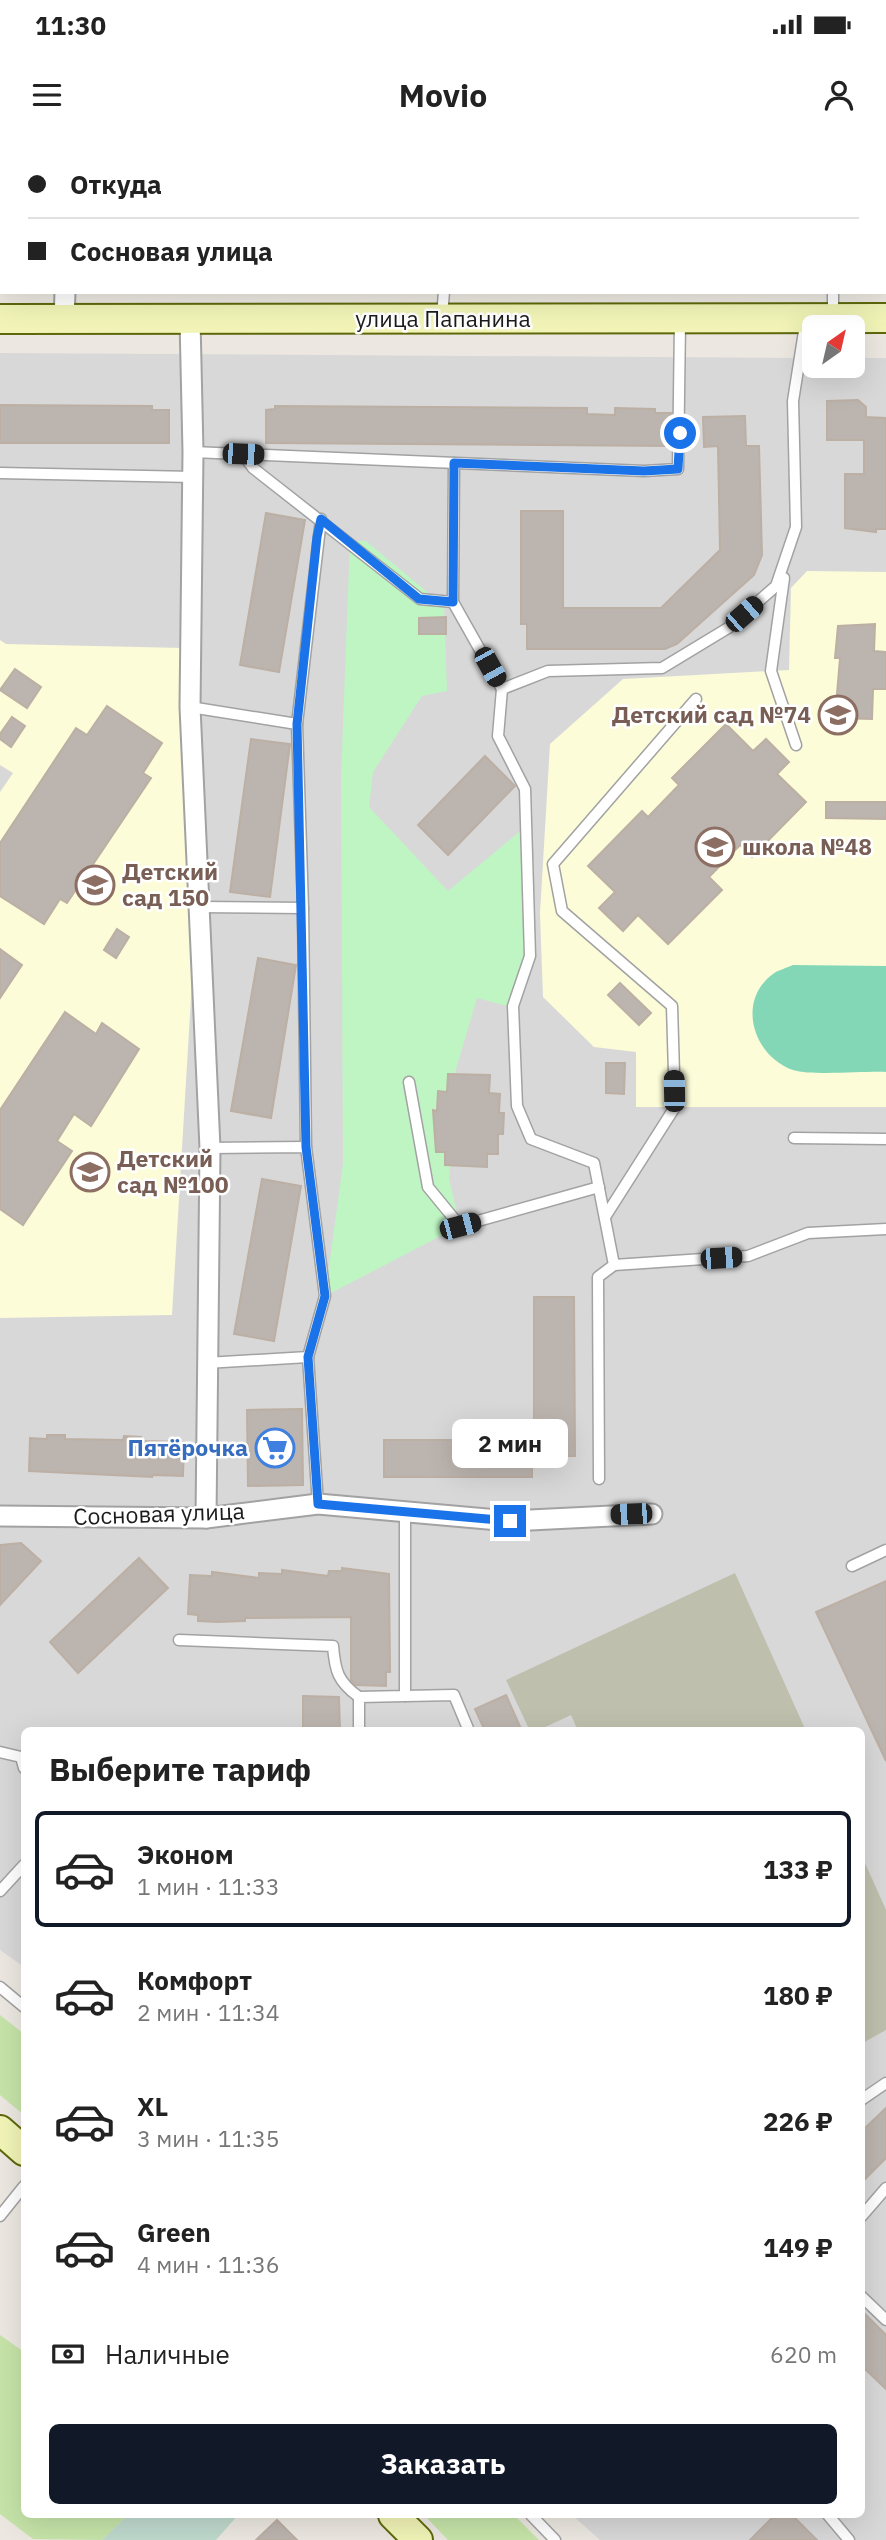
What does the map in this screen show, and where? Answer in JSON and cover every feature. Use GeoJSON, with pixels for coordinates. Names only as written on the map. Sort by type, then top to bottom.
{"type":"FeatureCollection","features":[{"type":"Feature","properties":{"kind":"street","name":"улица Папанина"},"geometry":{"type":"LineString","coordinates":[[0,319],[64,306],[190,320],[443,306],[680,319],[824,310],[886,318]]}},
{"type":"Feature","properties":{"kind":"street"},"geometry":{"type":"LineString","coordinates":[[190,320],[193,452],[190,707],[209,1148],[205,1363],[206,1518]]}},
{"type":"Feature","properties":{"kind":"street","name":"Сосновая улица"},"geometry":{"type":"LineString","coordinates":[[0,1516],[206,1518],[318,1504],[510,1521],[652,1514]]}},
{"type":"Feature","properties":{"kind":"street"},"geometry":{"type":"LineString","coordinates":[[0,2130],[21,2148]]}},
{"type":"Feature","properties":{"kind":"street"},"geometry":{"type":"LineString","coordinates":[[396,2518],[418,2540]]}},
{"type":"Feature","properties":{"kind":"lane"},"geometry":{"type":"LineString","coordinates":[[502,689],[548,671],[662,668],[728,628],[776,586],[796,527],[793,401],[824,310]]}},
{"type":"Feature","properties":{"kind":"lane"},"geometry":{"type":"LineString","coordinates":[[193,452],[644,471],[678,469],[680,319]]}},
{"type":"Feature","properties":{"kind":"lane"},"geometry":{"type":"LineString","coordinates":[[243,454],[253,468],[419,599],[453,602]]}},
{"type":"Feature","properties":{"kind":"lane"},"geometry":{"type":"LineString","coordinates":[[454,463],[453,602],[502,689],[498,736],[525,789],[530,956],[513,1006],[517,1106],[531,1139],[594,1163],[614,1265]]}},
{"type":"Feature","properties":{"kind":"lane"},"geometry":{"type":"LineString","coordinates":[[0,473],[193,477]]}},
{"type":"Feature","properties":{"kind":"lane"},"geometry":{"type":"LineString","coordinates":[[318,1504],[308,1357],[325,1296],[306,1147],[297,724],[321,519]]}},
{"type":"Feature","properties":{"kind":"lane"},"geometry":{"type":"LineString","coordinates":[[787,553],[771,671],[796,745]]}},
{"type":"Feature","properties":{"kind":"lane"},"geometry":{"type":"LineString","coordinates":[[605,1217],[675,1107],[672,1006],[562,911],[553,864],[696,699]]}},
{"type":"Feature","properties":{"kind":"lane"},"geometry":{"type":"LineString","coordinates":[[190,707],[297,724]]}},
{"type":"Feature","properties":{"kind":"lane"},"geometry":{"type":"LineString","coordinates":[[198,907],[303,908]]}},
{"type":"Feature","properties":{"kind":"lane"},"geometry":{"type":"LineString","coordinates":[[409,1082],[428,1187],[460,1226],[599,1187]]}},
{"type":"Feature","properties":{"kind":"lane"},"geometry":{"type":"LineString","coordinates":[[794,1138],[886,1139]]}},
{"type":"Feature","properties":{"kind":"lane"},"geometry":{"type":"LineString","coordinates":[[209,1148],[306,1147]]}},
{"type":"Feature","properties":{"kind":"lane"},"geometry":{"type":"LineString","coordinates":[[599,1479],[598,1277],[614,1265],[748,1256],[808,1233],[886,1229]]}},
{"type":"Feature","properties":{"kind":"lane"},"geometry":{"type":"LineString","coordinates":[[205,1363],[308,1357]]}},
{"type":"Feature","properties":{"kind":"lane"},"geometry":{"type":"LineString","coordinates":[[405,1511],[405,1696]]}},
{"type":"Feature","properties":{"kind":"lane"},"geometry":{"type":"LineString","coordinates":[[852,1566],[886,1550]]}},
{"type":"Feature","properties":{"kind":"lane"},"geometry":{"type":"LineString","coordinates":[[178,1640],[333,1646],[336,1674],[343,1686],[359,1697],[454,1695],[467,1727]]}},
{"type":"Feature","properties":{"kind":"lane"},"geometry":{"type":"LineString","coordinates":[[359,1697],[359,1727]]}},
{"type":"Feature","properties":{"kind":"lane"},"geometry":{"type":"LineString","coordinates":[[0,1752],[21,1757]]}},
{"type":"Feature","properties":{"kind":"lane"},"geometry":{"type":"LineString","coordinates":[[0,1891],[21,1868]]}},
{"type":"Feature","properties":{"kind":"lane"},"geometry":{"type":"LineString","coordinates":[[0,1987],[21,2004]]}},
{"type":"Feature","properties":{"kind":"lane"},"geometry":{"type":"LineString","coordinates":[[865,2097],[886,2083]]}},
{"type":"Feature","properties":{"kind":"lane"},"geometry":{"type":"LineString","coordinates":[[865,2212],[886,2188]]}},
{"type":"Feature","properties":{"kind":"lane"},"geometry":{"type":"LineString","coordinates":[[0,2216],[21,2190]]}},
{"type":"Feature","properties":{"kind":"lane"},"geometry":{"type":"LineString","coordinates":[[865,2300],[886,2320]]}},
{"type":"Feature","properties":{"kind":"lane"},"geometry":{"type":"LineString","coordinates":[[534,2518],[555,2540]]}},
{"type":"Feature","properties":{"kind":"lane"},"geometry":{"type":"LineString","coordinates":[[831,2518],[849,2540]]}},
{"type":"Feature","properties":{"kind":"shaded area"},"geometry":{"type":"Polygon","coordinates":[[[0,353],[802,358],[802,378],[865,378],[865,358],[886,358],[886,2540],[600,2540],[575,2518],[865,2518],[865,1727],[21,1727],[21,1965],[0,1950],[0,353]]]}},
{"type":"Feature","properties":{"kind":"shaded area","name":"школа №48"},"geometry":{"type":"Polygon","coordinates":[[[807,571],[886,572],[886,1107],[636,1107],[636,1052],[594,1047],[543,997],[540,913],[550,744],[623,679],[789,670],[791,588],[807,571]]]}},
{"type":"Feature","properties":{"kind":"shaded area"},"geometry":{"type":"Polygon","coordinates":[[[0,640],[6,644],[183,648],[192,981],[172,1315],[0,1318],[0,792],[13,773],[0,765],[0,640]]]}},
{"type":"Feature","properties":{"kind":"shaded area"},"geometry":{"type":"Polygon","coordinates":[[[735,1573],[804,1727],[576,1727],[571,1715],[546,1727],[528,1727],[506,1680],[735,1573]]]}},
{"type":"Feature","properties":{"kind":"shaded area"},"geometry":{"type":"Polygon","coordinates":[[[865,1863],[886,1910],[886,2030],[865,2042],[865,1863]]]}},
{"type":"Feature","properties":{"kind":"shaded area"},"geometry":{"type":"Polygon","coordinates":[[[125,2518],[235,2518],[216,2540],[102,2540],[125,2518]]]}},
{"type":"Feature","properties":{"kind":"green space"},"geometry":{"type":"Polygon","coordinates":[[[350,541],[366,541],[444,606],[447,691],[422,696],[373,772],[369,807],[448,891],[524,828],[530,956],[511,1007],[477,998],[456,1069],[449,1179],[460,1226],[325,1296],[343,1164],[341,778],[350,541]]]}},
{"type":"Feature","properties":{"kind":"green space"},"geometry":{"type":"Polygon","coordinates":[[[793,965],[886,966],[886,1072],[802,1072],[779,1063],[768,1053],[759,1041],[754,1027],[755,998],[762,985],[773,974],[793,965]]]}},
{"type":"Feature","properties":{"kind":"green space"},"geometry":{"type":"Polygon","coordinates":[[[0,2015],[21,2032],[21,2112],[0,2095],[0,2015]]]}},
{"type":"Feature","properties":{"kind":"green space"},"geometry":{"type":"Polygon","coordinates":[[[0,2335],[21,2350],[21,2518],[125,2518],[102,2540],[33,2539],[0,2514],[0,2335]]]}},
{"type":"Feature","properties":{"kind":"green space"},"geometry":{"type":"Polygon","coordinates":[[[427,2518],[517,2518],[539,2540],[448,2540],[427,2518]]]}},
{"type":"Feature","properties":{"kind":"building"},"geometry":{"type":"Polygon","coordinates":[[[858,400],[866,407],[866,417],[886,418],[886,529],[876,529],[876,532],[845,528],[845,474],[864,474],[864,440],[827,440],[827,401],[858,400]]]}},
{"type":"Feature","properties":{"kind":"building"},"geometry":{"type":"Polygon","coordinates":[[[0,405],[152,406],[152,410],[169,410],[169,443],[0,443],[0,405]]]}},
{"type":"Feature","properties":{"kind":"building"},"geometry":{"type":"Polygon","coordinates":[[[275,406],[587,408],[587,414],[615,415],[615,408],[655,409],[655,413],[671,413],[671,446],[266,443],[266,410],[275,409],[275,406]]]}},
{"type":"Feature","properties":{"kind":"building"},"geometry":{"type":"Polygon","coordinates":[[[745,416],[746,446],[759,446],[762,555],[754,575],[677,644],[665,649],[527,649],[527,624],[521,624],[521,511],[563,511],[563,608],[661,608],[720,550],[718,446],[704,447],[703,417],[745,416]]]}},
{"type":"Feature","properties":{"kind":"building"},"geometry":{"type":"Polygon","coordinates":[[[266,513],[305,520],[279,672],[240,665],[266,513]]]}},
{"type":"Feature","properties":{"kind":"building"},"geometry":{"type":"Polygon","coordinates":[[[446,617],[446,634],[419,634],[419,618],[446,617]]]}},
{"type":"Feature","properties":{"kind":"building"},"geometry":{"type":"Polygon","coordinates":[[[875,624],[874,651],[886,652],[886,689],[873,689],[872,719],[835,718],[840,658],[835,658],[838,626],[875,624]]]}},
{"type":"Feature","properties":{"kind":"building"},"geometry":{"type":"Polygon","coordinates":[[[15,669],[41,687],[27,708],[0,690],[15,669]]]}},
{"type":"Feature","properties":{"kind":"building"},"geometry":{"type":"Polygon","coordinates":[[[107,706],[162,743],[143,773],[151,778],[67,903],[60,899],[44,924],[0,896],[0,843],[76,728],[87,735],[107,706]]]}},
{"type":"Feature","properties":{"kind":"building"},"geometry":{"type":"Polygon","coordinates":[[[12,717],[25,726],[11,747],[0,739],[0,734],[12,717]]]}},
{"type":"Feature","properties":{"kind":"building"},"geometry":{"type":"Polygon","coordinates":[[[726,724],[753,751],[766,739],[789,762],[777,774],[806,802],[752,857],[740,845],[709,877],[722,890],[668,944],[638,915],[623,931],[599,908],[615,892],[588,866],[642,811],[648,817],[679,785],[672,778],[726,724]]]}},
{"type":"Feature","properties":{"kind":"building"},"geometry":{"type":"Polygon","coordinates":[[[251,739],[290,744],[270,897],[230,892],[251,739]]]}},
{"type":"Feature","properties":{"kind":"building"},"geometry":{"type":"Polygon","coordinates":[[[485,756],[515,786],[448,855],[418,825],[485,756]]]}},
{"type":"Feature","properties":{"kind":"building"},"geometry":{"type":"Polygon","coordinates":[[[826,802],[886,802],[886,819],[826,818],[826,802]]]}},
{"type":"Feature","properties":{"kind":"building"},"geometry":{"type":"Polygon","coordinates":[[[117,929],[129,937],[116,958],[104,950],[117,929]]]}},
{"type":"Feature","properties":{"kind":"building"},"geometry":{"type":"Polygon","coordinates":[[[0,949],[22,965],[0,998],[0,949]]]}},
{"type":"Feature","properties":{"kind":"building"},"geometry":{"type":"Polygon","coordinates":[[[258,958],[296,965],[271,1118],[231,1111],[258,958]]]}},
{"type":"Feature","properties":{"kind":"building"},"geometry":{"type":"Polygon","coordinates":[[[620,983],[651,1013],[639,1025],[608,995],[620,983]]]}},
{"type":"Feature","properties":{"kind":"building"},"geometry":{"type":"Polygon","coordinates":[[[65,1012],[96,1034],[102,1023],[139,1049],[91,1126],[74,1114],[57,1141],[72,1151],[23,1225],[0,1209],[0,1110],[65,1012]]]}},
{"type":"Feature","properties":{"kind":"building"},"geometry":{"type":"Polygon","coordinates":[[[606,1063],[625,1063],[624,1094],[606,1093],[606,1063]]]}},
{"type":"Feature","properties":{"kind":"building"},"geometry":{"type":"Polygon","coordinates":[[[448,1074],[490,1075],[489,1093],[500,1094],[499,1113],[504,1113],[503,1134],[498,1134],[498,1154],[487,1154],[487,1167],[445,1165],[445,1152],[436,1152],[433,1110],[437,1111],[438,1091],[447,1092],[448,1074]]]}},
{"type":"Feature","properties":{"kind":"building"},"geometry":{"type":"Polygon","coordinates":[[[262,1179],[301,1186],[274,1341],[234,1334],[262,1179]]]}},
{"type":"Feature","properties":{"kind":"building"},"geometry":{"type":"Polygon","coordinates":[[[534,1297],[574,1297],[575,1456],[532,1456],[532,1477],[384,1477],[384,1440],[534,1440],[534,1297]]]}},
{"type":"Feature","properties":{"kind":"building","name":"Пятёрочка"},"geometry":{"type":"Polygon","coordinates":[[[302,1409],[303,1485],[248,1486],[247,1410],[302,1409]]]}},
{"type":"Feature","properties":{"kind":"building"},"geometry":{"type":"Polygon","coordinates":[[[47,1435],[65,1435],[65,1439],[123,1440],[124,1436],[141,1437],[141,1441],[184,1442],[183,1476],[29,1471],[30,1438],[47,1439],[47,1435]]]}},
{"type":"Feature","properties":{"kind":"building"},"geometry":{"type":"Polygon","coordinates":[[[21,1543],[41,1561],[0,1605],[0,1545],[21,1543]]]}},
{"type":"Feature","properties":{"kind":"building"},"geometry":{"type":"Polygon","coordinates":[[[139,1558],[168,1588],[78,1673],[50,1642],[139,1558]]]}},
{"type":"Feature","properties":{"kind":"building"},"geometry":{"type":"Polygon","coordinates":[[[342,1568],[389,1574],[390,1672],[386,1672],[386,1686],[356,1685],[351,1680],[351,1617],[245,1618],[245,1621],[218,1622],[198,1621],[198,1615],[188,1614],[190,1575],[212,1576],[212,1572],[259,1578],[259,1573],[282,1574],[282,1570],[328,1576],[329,1571],[342,1571],[342,1568]]]}},
{"type":"Feature","properties":{"kind":"building"},"geometry":{"type":"Polygon","coordinates":[[[886,1581],[886,1761],[816,1612],[886,1581]]]}},
{"type":"Feature","properties":{"kind":"building"},"geometry":{"type":"Polygon","coordinates":[[[506,1695],[520,1727],[483,1727],[475,1709],[506,1695]]]}},
{"type":"Feature","properties":{"kind":"building"},"geometry":{"type":"Polygon","coordinates":[[[303,1696],[339,1697],[340,1727],[303,1727],[303,1696]]]}},
{"type":"Feature","properties":{"kind":"building"},"geometry":{"type":"Polygon","coordinates":[[[886,2108],[886,2158],[865,2179],[865,2128],[886,2108]]]}},
{"type":"Feature","properties":{"kind":"building"},"geometry":{"type":"Polygon","coordinates":[[[865,2314],[886,2335],[886,2389],[865,2369],[865,2314]]]}},
{"type":"Feature","properties":{"kind":"building"},"geometry":{"type":"Polygon","coordinates":[[[772,2518],[795,2518],[817,2540],[750,2540],[772,2518]]]}},
{"type":"Feature","properties":{"kind":"building"},"geometry":{"type":"Polygon","coordinates":[[[277,2520],[297,2540],[256,2540],[277,2520]]]}},
{"type":"Feature","properties":{"kind":"place","name":"Детский сад №74"},"geometry":{"type":"Point","coordinates":[838,715]}},
{"type":"Feature","properties":{"kind":"place","name":"школа №48"},"geometry":{"type":"Point","coordinates":[715,847]}},
{"type":"Feature","properties":{"kind":"place","name":"Детский сад 150"},"geometry":{"type":"Point","coordinates":[95,885]}},
{"type":"Feature","properties":{"kind":"place","name":"Детский сад №100"},"geometry":{"type":"Point","coordinates":[90,1172]}},
{"type":"Feature","properties":{"kind":"place","name":"Пятёрочка"},"geometry":{"type":"Point","coordinates":[275,1448]}},
{"type":"Feature","properties":{"kind":"route"},"geometry":{"type":"LineString","coordinates":[[510,1521],[318,1504],[308,1357],[325,1296],[306,1147],[297,724],[317,537],[321,519],[419,599],[453,602],[454,463],[644,471],[678,469],[680,433]]}}]}
